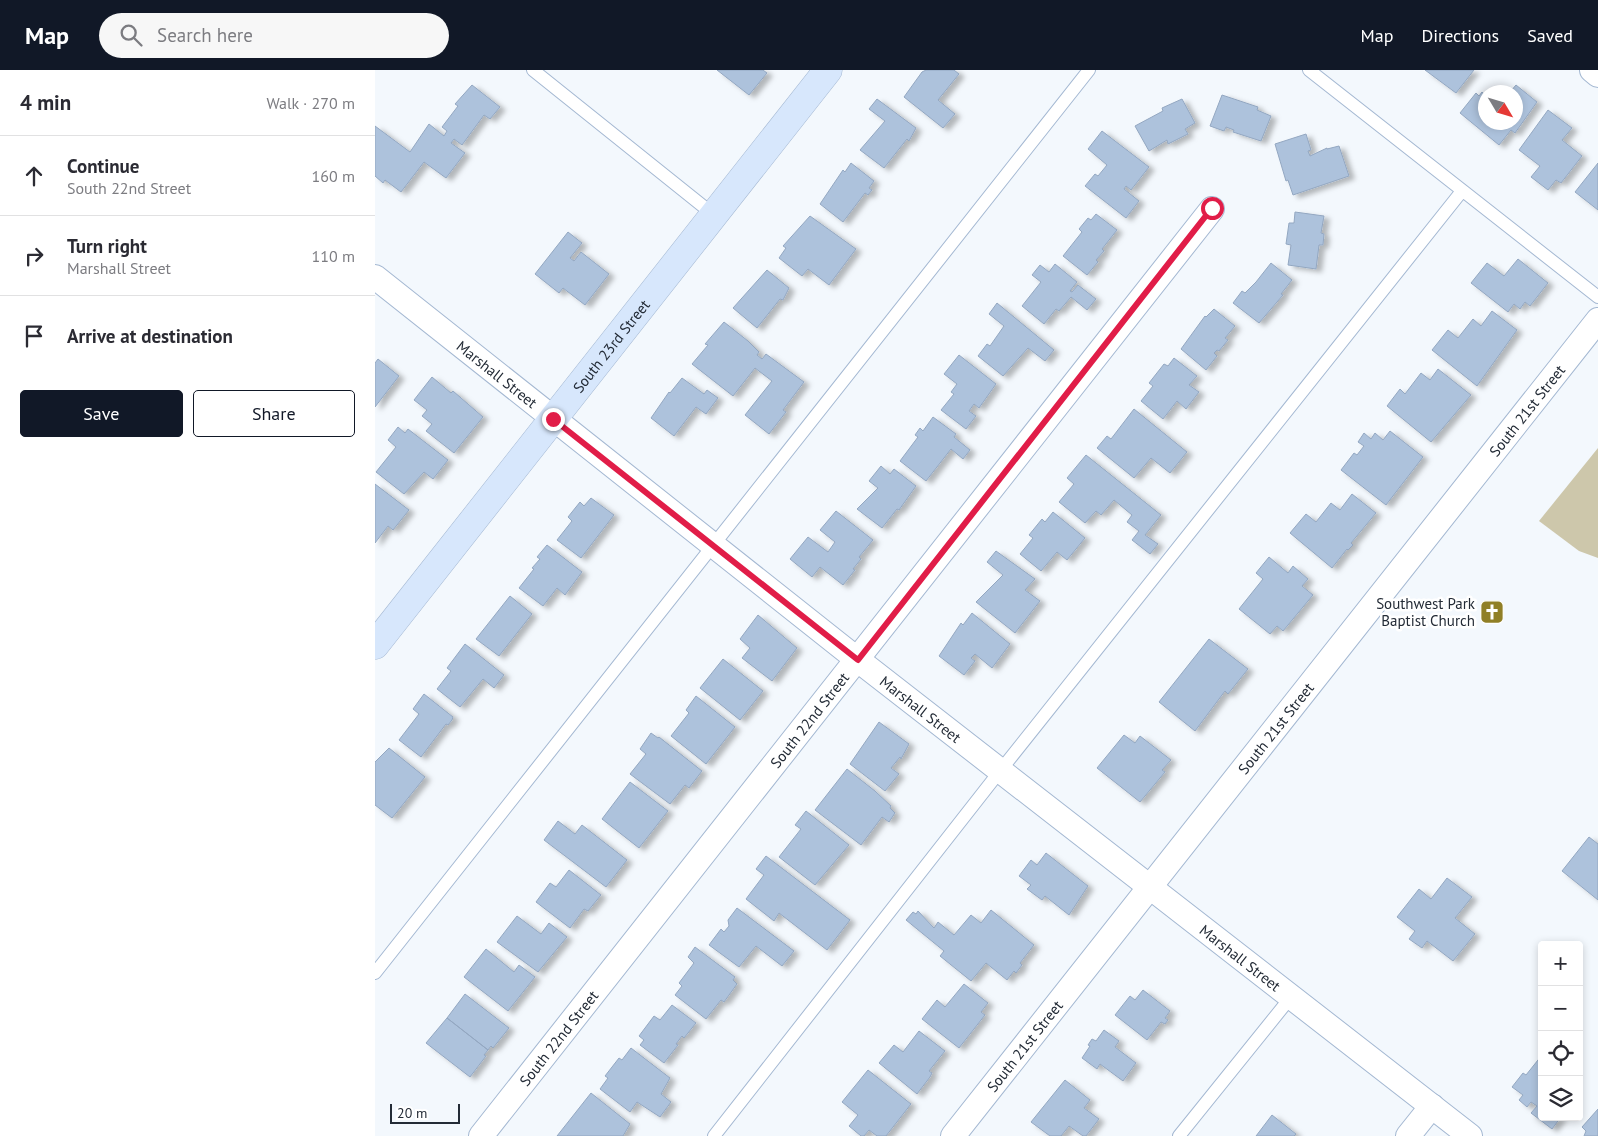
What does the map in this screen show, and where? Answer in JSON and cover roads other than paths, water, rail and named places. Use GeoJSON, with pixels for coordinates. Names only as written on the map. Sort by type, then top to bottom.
{"type":"FeatureCollection","features":[{"type":"Feature","properties":{"kind":"street","name":"South 23rd Street"},"geometry":{"type":"LineString","coordinates":[[375,645],[828,70]]}},
{"type":"Feature","properties":{"kind":"street"},"geometry":{"type":"LineString","coordinates":[[1592,70],[1598,75]]}},
{"type":"Feature","properties":{"kind":"street","name":"South 22nd Street"},"geometry":{"type":"LineString","coordinates":[[481,1136],[858,660],[1212,208]]}},
{"type":"Feature","properties":{"kind":"street","name":"Marshall Street"},"geometry":{"type":"LineString","coordinates":[[375,277],[858,660],[1470,1136]]}},
{"type":"Feature","properties":{"kind":"street","name":"South 21st Street"},"geometry":{"type":"LineString","coordinates":[[953,1136],[1598,320]]}},
{"type":"Feature","properties":{"kind":"street"},"geometry":{"type":"LineString","coordinates":[[1408,1136],[1432,1106]]}},
{"type":"Feature","properties":{"kind":"lane"},"geometry":{"type":"LineString","coordinates":[[533,70],[714,215]]}},
{"type":"Feature","properties":{"kind":"lane"},"geometry":{"type":"LineString","coordinates":[[375,973],[1089,70]]}},
{"type":"Feature","properties":{"kind":"lane"},"geometry":{"type":"LineString","coordinates":[[1309,70],[1598,297]]}},
{"type":"Feature","properties":{"kind":"lane"},"geometry":{"type":"LineString","coordinates":[[714,1136],[1000,771],[1463,191]]}},
{"type":"Feature","properties":{"kind":"lane"},"geometry":{"type":"LineString","coordinates":[[1179,1136],[1291,997]]}},
{"type":"Feature","properties":{"kind":"place","name":"Southwest Park Baptist Church"},"geometry":{"type":"Point","coordinates":[1492,612]}}]}
